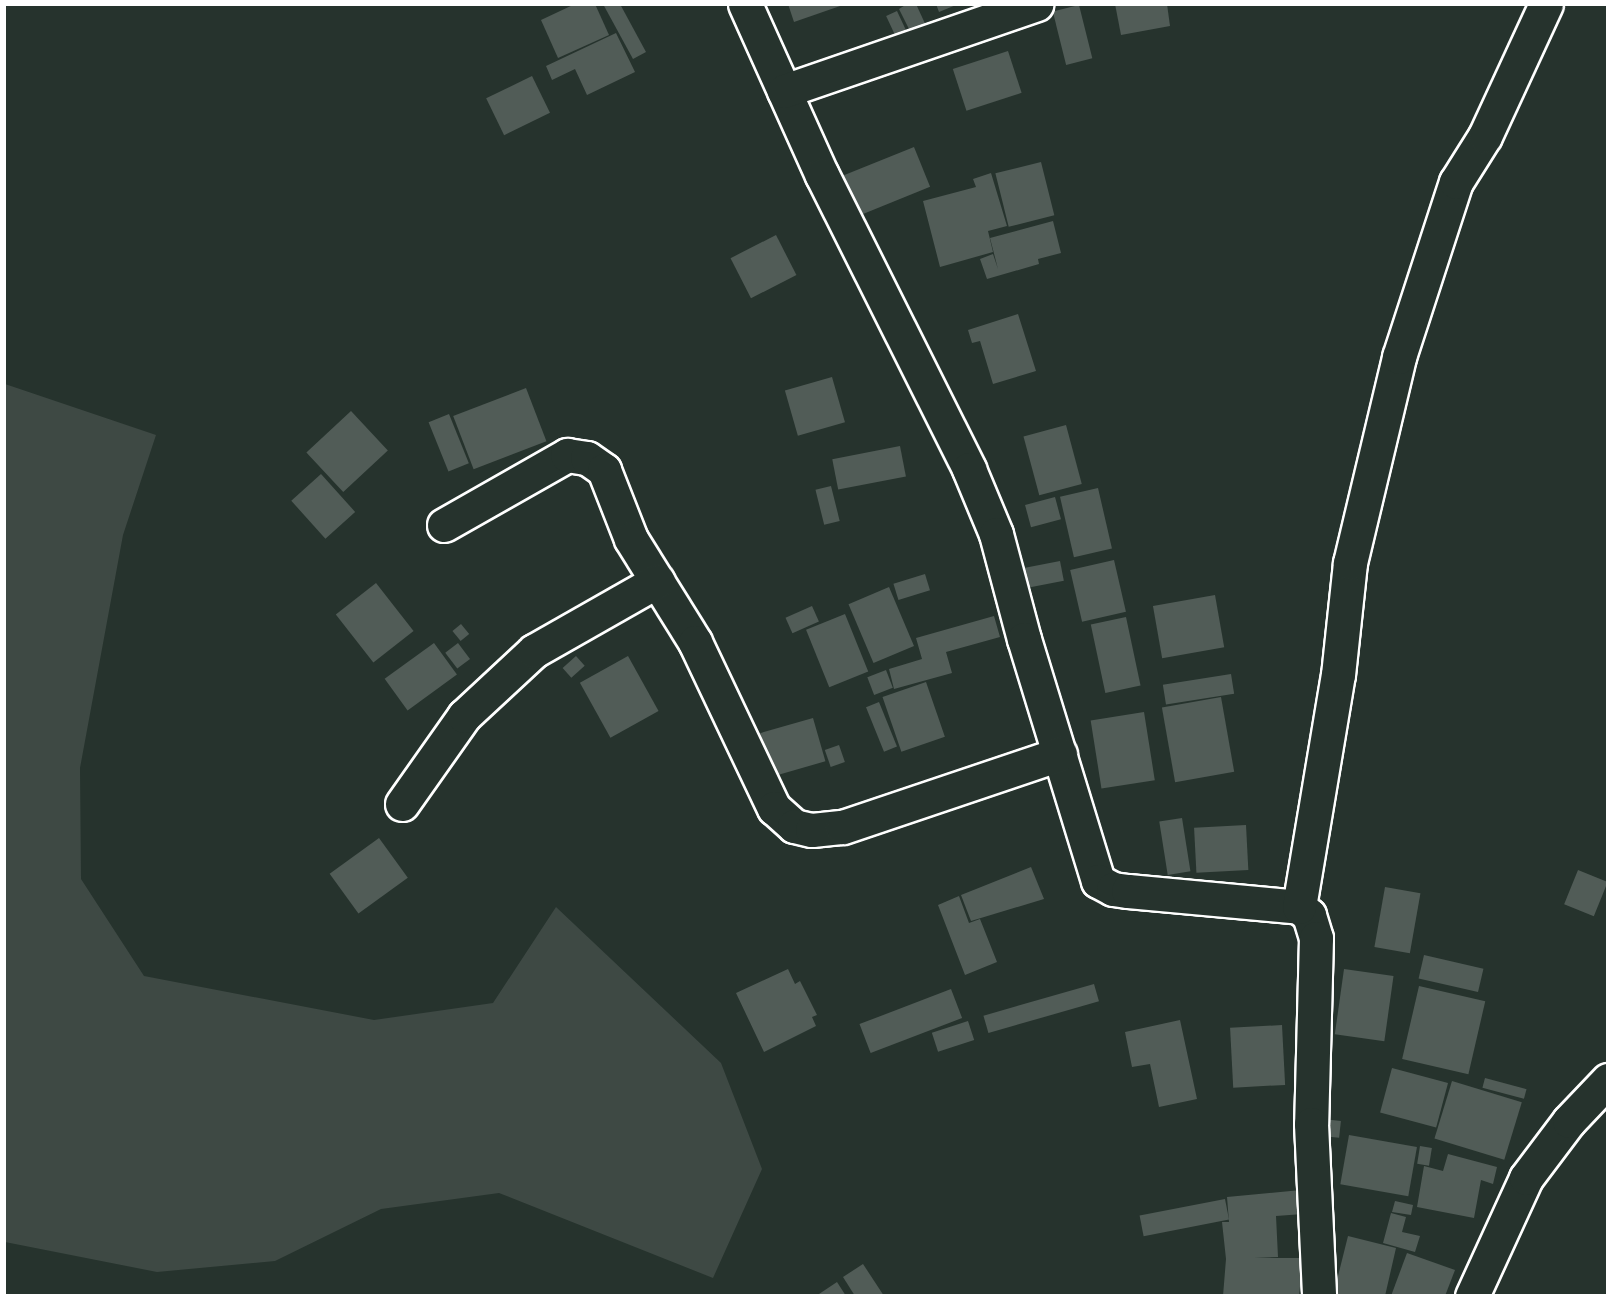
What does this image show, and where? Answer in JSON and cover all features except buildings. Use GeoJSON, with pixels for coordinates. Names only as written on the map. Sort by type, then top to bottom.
{"type":"FeatureCollection","features":[{"type":"Feature","properties":{"kind":"street"},"geometry":{"type":"LineString","coordinates":[[745,4],[822,176],[899,334],[969,469],[996,534],[1024,639],[1098,881],[1113,889],[1128,891],[1299,907],[1309,915],[1316,938],[1311,1124],[1319,1296]]}},
{"type":"Feature","properties":{"kind":"street"},"geometry":{"type":"LineString","coordinates":[[784,91],[1036,4]]}},
{"type":"Feature","properties":{"kind":"street"},"geometry":{"type":"LineString","coordinates":[[1299,907],[1311,822],[1338,675],[1350,563],[1399,357],[1456,182],[1485,136],[1546,4]]}},
{"type":"Feature","properties":{"kind":"street"},"geometry":{"type":"LineString","coordinates":[[444,525],[567,455],[587,458],[604,470],[631,539],[695,642],[774,808],[794,826],[812,830],[843,827],[1060,754]]}},
{"type":"Feature","properties":{"kind":"street"},"geometry":{"type":"LineString","coordinates":[[402,804],[464,716],[534,651],[657,581]]}},
{"type":"Feature","properties":{"kind":"street"},"geometry":{"type":"LineString","coordinates":[[1472,1296],[1526,1178],[1569,1121],[1608,1080]]}},
{"type":"Feature","properties":{"kind":"shaded area"},"geometry":{"type":"Polygon","coordinates":[[[5,384],[156,435],[123,535],[80,768],[81,879],[144,976],[374,1020],[493,1003],[556,907],[721,1063],[762,1169],[713,1278],[499,1193],[381,1209],[275,1261],[157,1272],[5,1242],[5,384]]]}}]}
